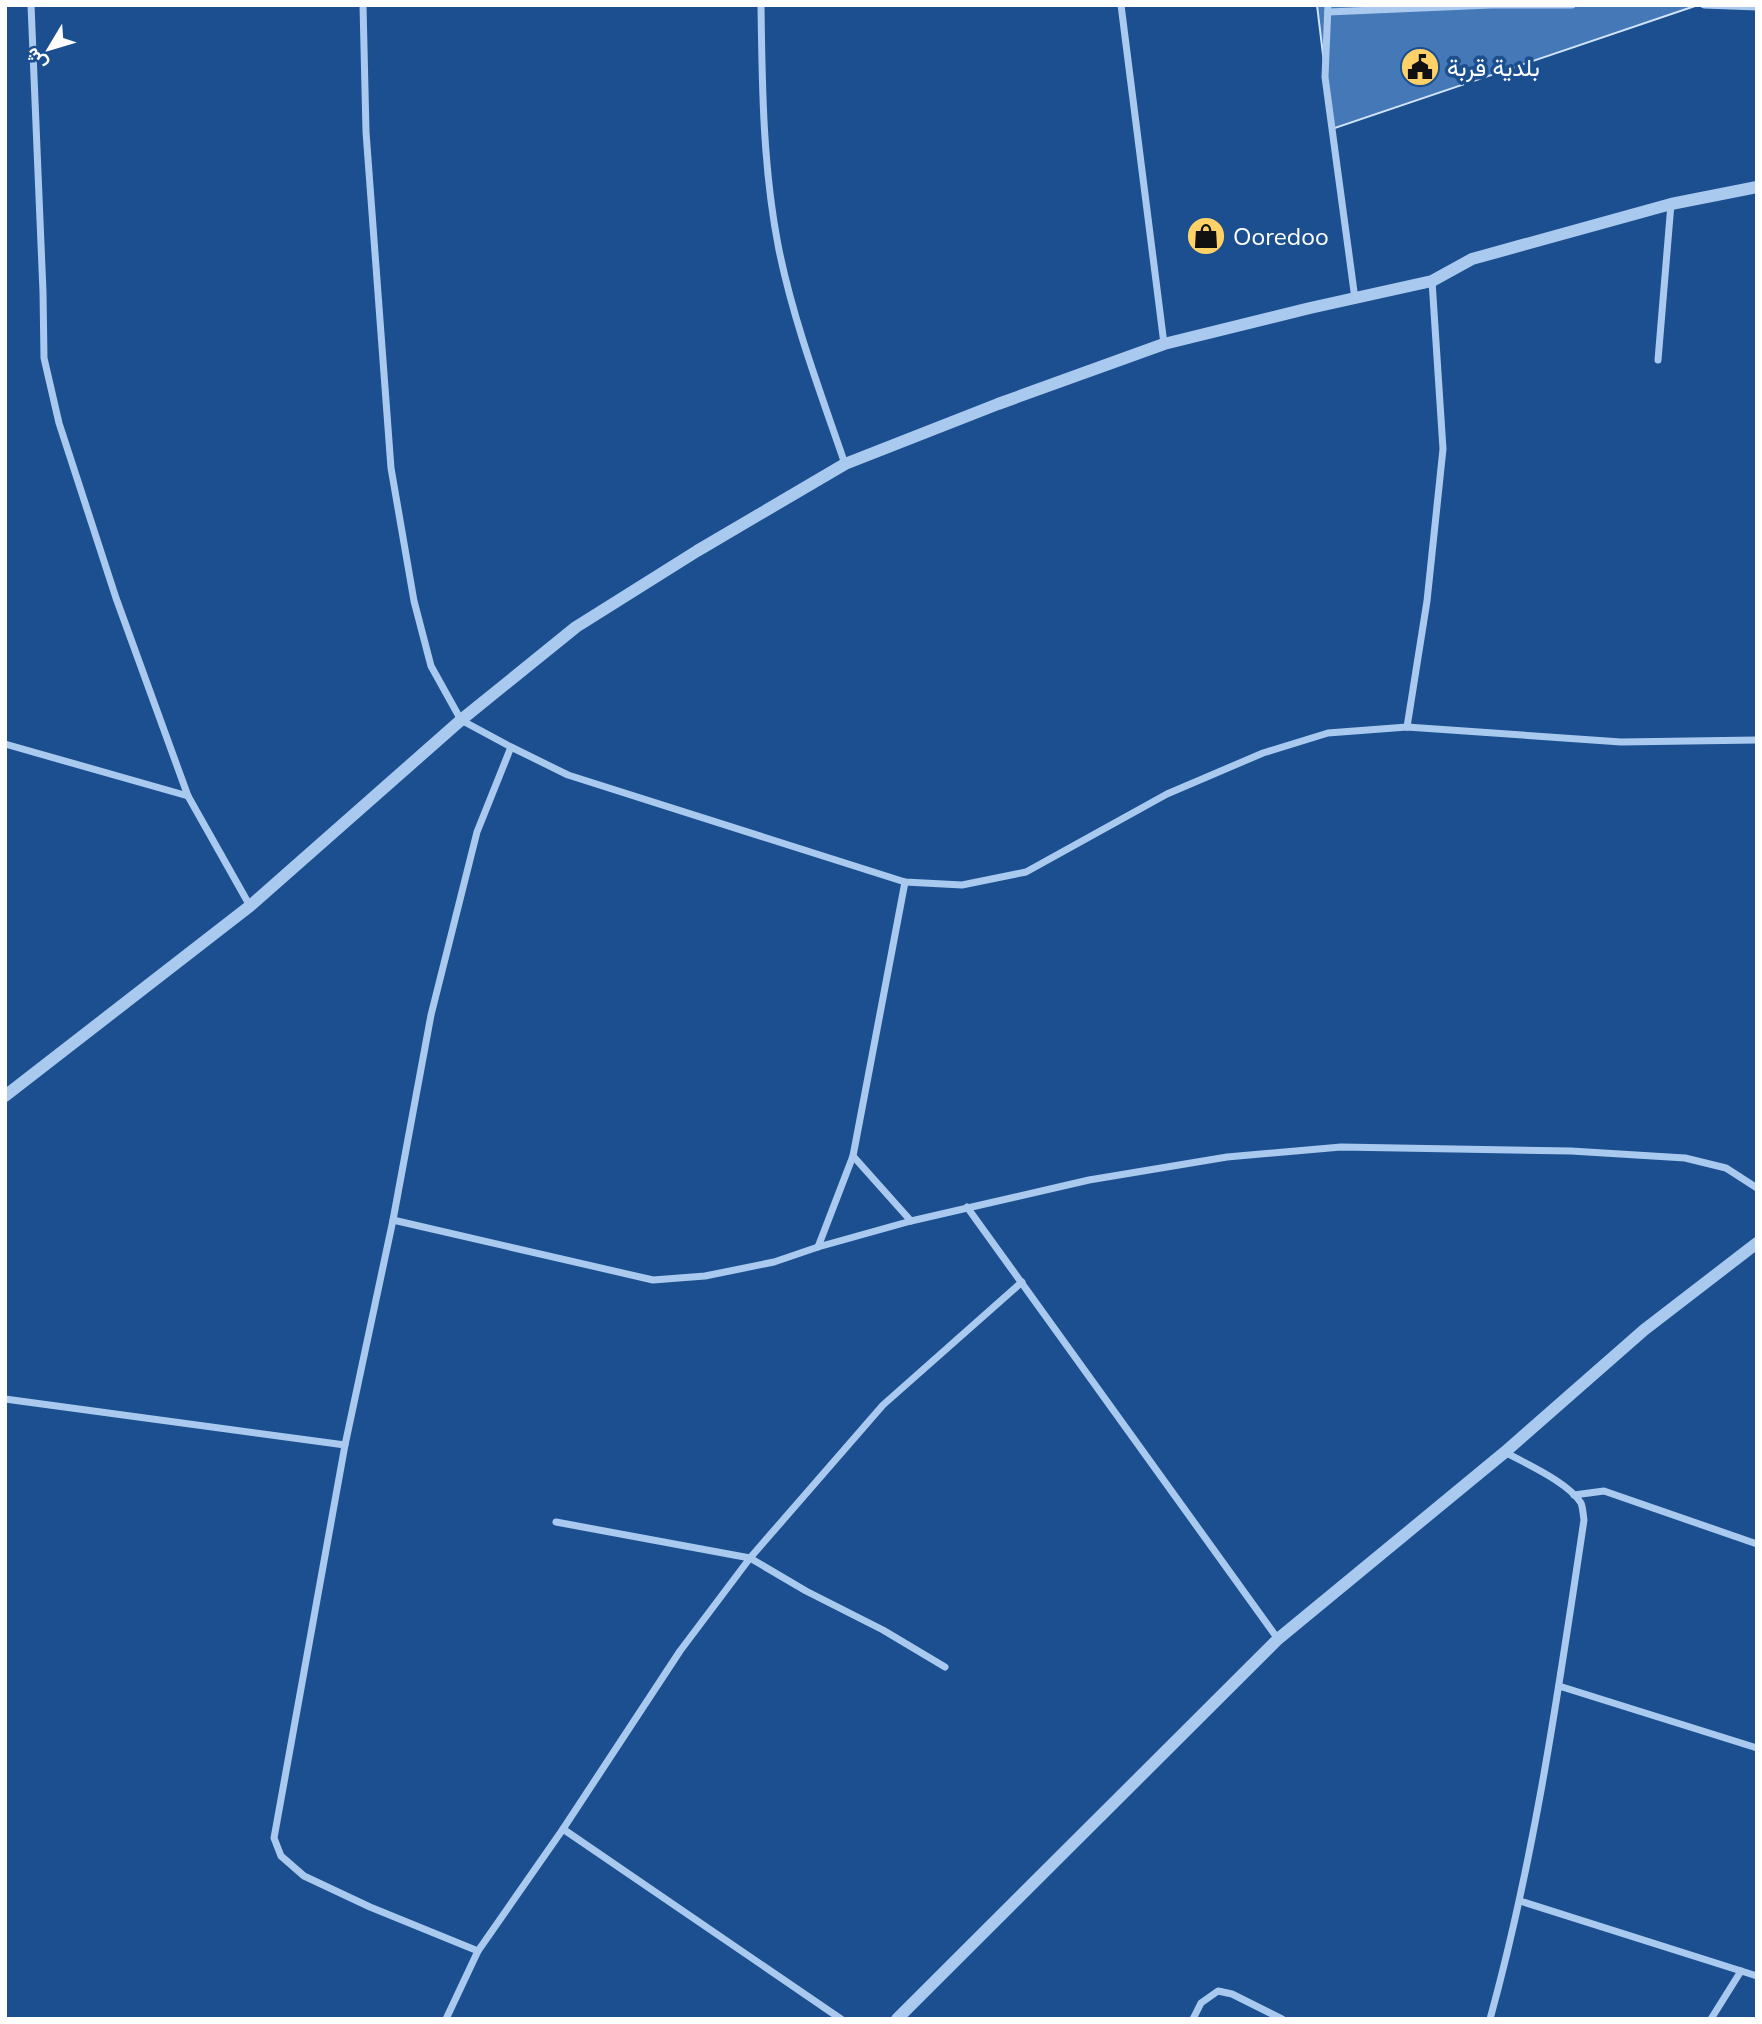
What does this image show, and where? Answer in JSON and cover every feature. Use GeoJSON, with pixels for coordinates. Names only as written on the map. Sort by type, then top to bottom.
{"type":"FeatureCollection","features":[{"type":"Feature","properties":{"kind":"street"},"geometry":{"type":"LineString","coordinates":[[31,5],[44,358],[59,423],[117,598],[188,796],[250,906]]}},
{"type":"Feature","properties":{"kind":"street"},"geometry":{"type":"LineString","coordinates":[[363,5],[366,132],[391,468],[414,601],[430,666],[461,720],[511,747],[568,775],[905,882],[962,885],[1026,872],[1167,794],[1263,753],[1328,733],[1407,727],[1621,742],[1757,740]]}},
{"type":"Feature","properties":{"kind":"street"},"geometry":{"type":"LineString","coordinates":[[761,5],[761,66],[770,187],[779,250],[800,331],[845,464]]}},
{"type":"Feature","properties":{"kind":"street"},"geometry":{"type":"LineString","coordinates":[[1121,5],[1164,344]]}},
{"type":"Feature","properties":{"kind":"street"},"geometry":{"type":"LineString","coordinates":[[1355,299],[1325,77],[1328,8],[1572,5]]}},
{"type":"Feature","properties":{"kind":"street"},"geometry":{"type":"LineString","coordinates":[[1704,5],[1757,7]]}},
{"type":"Feature","properties":{"kind":"street"},"geometry":{"type":"LineString","coordinates":[[5,1096],[250,906],[461,720],[576,627],[697,551],[845,464],[998,404],[1164,344],[1433,282],[1472,259],[1671,204],[1757,187]]}},
{"type":"Feature","properties":{"kind":"street"},"geometry":{"type":"LineString","coordinates":[[1658,360],[1671,204]]}},
{"type":"Feature","properties":{"kind":"street"},"geometry":{"type":"LineString","coordinates":[[1407,727],[1427,601],[1443,449],[1433,282]]}},
{"type":"Feature","properties":{"kind":"street"},"geometry":{"type":"LineString","coordinates":[[5,744],[188,796]]}},
{"type":"Feature","properties":{"kind":"street"},"geometry":{"type":"LineString","coordinates":[[478,1951],[370,1907],[304,1876],[281,1856],[274,1838],[345,1444],[393,1220],[431,1015],[473,845],[511,747]]}},
{"type":"Feature","properties":{"kind":"street"},"geometry":{"type":"LineString","coordinates":[[818,1247],[853,1156],[905,882]]}},
{"type":"Feature","properties":{"kind":"street"},"geometry":{"type":"LineString","coordinates":[[393,1220],[653,1280],[705,1276],[774,1262],[911,1221],[1090,1180],[1227,1157],[1341,1147],[1570,1151],[1685,1158],[1726,1168],[1757,1188]]}},
{"type":"Feature","properties":{"kind":"street"},"geometry":{"type":"LineString","coordinates":[[853,1156],[911,1221]]}},
{"type":"Feature","properties":{"kind":"street"},"geometry":{"type":"LineString","coordinates":[[967,1207],[1278,1639]]}},
{"type":"Feature","properties":{"kind":"street"},"geometry":{"type":"LineString","coordinates":[[897,2019],[1278,1639],[1505,1452],[1644,1331],[1757,1242]]}},
{"type":"Feature","properties":{"kind":"street"},"geometry":{"type":"LineString","coordinates":[[446,2019],[478,1951],[564,1829],[680,1651],[750,1558],[883,1405],[1022,1282]]}},
{"type":"Feature","properties":{"kind":"street"},"geometry":{"type":"LineString","coordinates":[[5,1399],[345,1444]]}},
{"type":"Feature","properties":{"kind":"street"},"geometry":{"type":"LineString","coordinates":[[1490,2019],[1520,1901],[1559,1686],[1584,1520],[1582,1504],[1574,1495],[1559,1483],[1505,1452]]}},
{"type":"Feature","properties":{"kind":"street"},"geometry":{"type":"LineString","coordinates":[[1574,1495],[1604,1491],[1757,1544]]}},
{"type":"Feature","properties":{"kind":"street"},"geometry":{"type":"LineString","coordinates":[[556,1522],[750,1558],[946,1667]]}},
{"type":"Feature","properties":{"kind":"street"},"geometry":{"type":"LineString","coordinates":[[1559,1686],[1757,1748]]}},
{"type":"Feature","properties":{"kind":"street"},"geometry":{"type":"LineString","coordinates":[[564,1829],[841,2019]]}},
{"type":"Feature","properties":{"kind":"street"},"geometry":{"type":"LineString","coordinates":[[1520,1901],[1757,1976]]}},
{"type":"Feature","properties":{"kind":"street"},"geometry":{"type":"LineString","coordinates":[[1712,2019],[1741,1971]]}},
{"type":"Feature","properties":{"kind":"street"},"geometry":{"type":"LineString","coordinates":[[1193,2019],[1201,2003],[1218,1991],[1232,1994],[1282,2019]]}},
{"type":"Feature","properties":{"kind":"building","name":"بلدية قربة"},"geometry":{"type":"Polygon","coordinates":[[[1317,5],[1698,5],[1332,129],[1317,5]]]}},
{"type":"Feature","properties":{"kind":"place","name":"بلدية قربة"},"geometry":{"type":"Point","coordinates":[1420,67]}},
{"type":"Feature","properties":{"kind":"place","name":"Ooredoo"},"geometry":{"type":"Point","coordinates":[1206,236]}}]}
